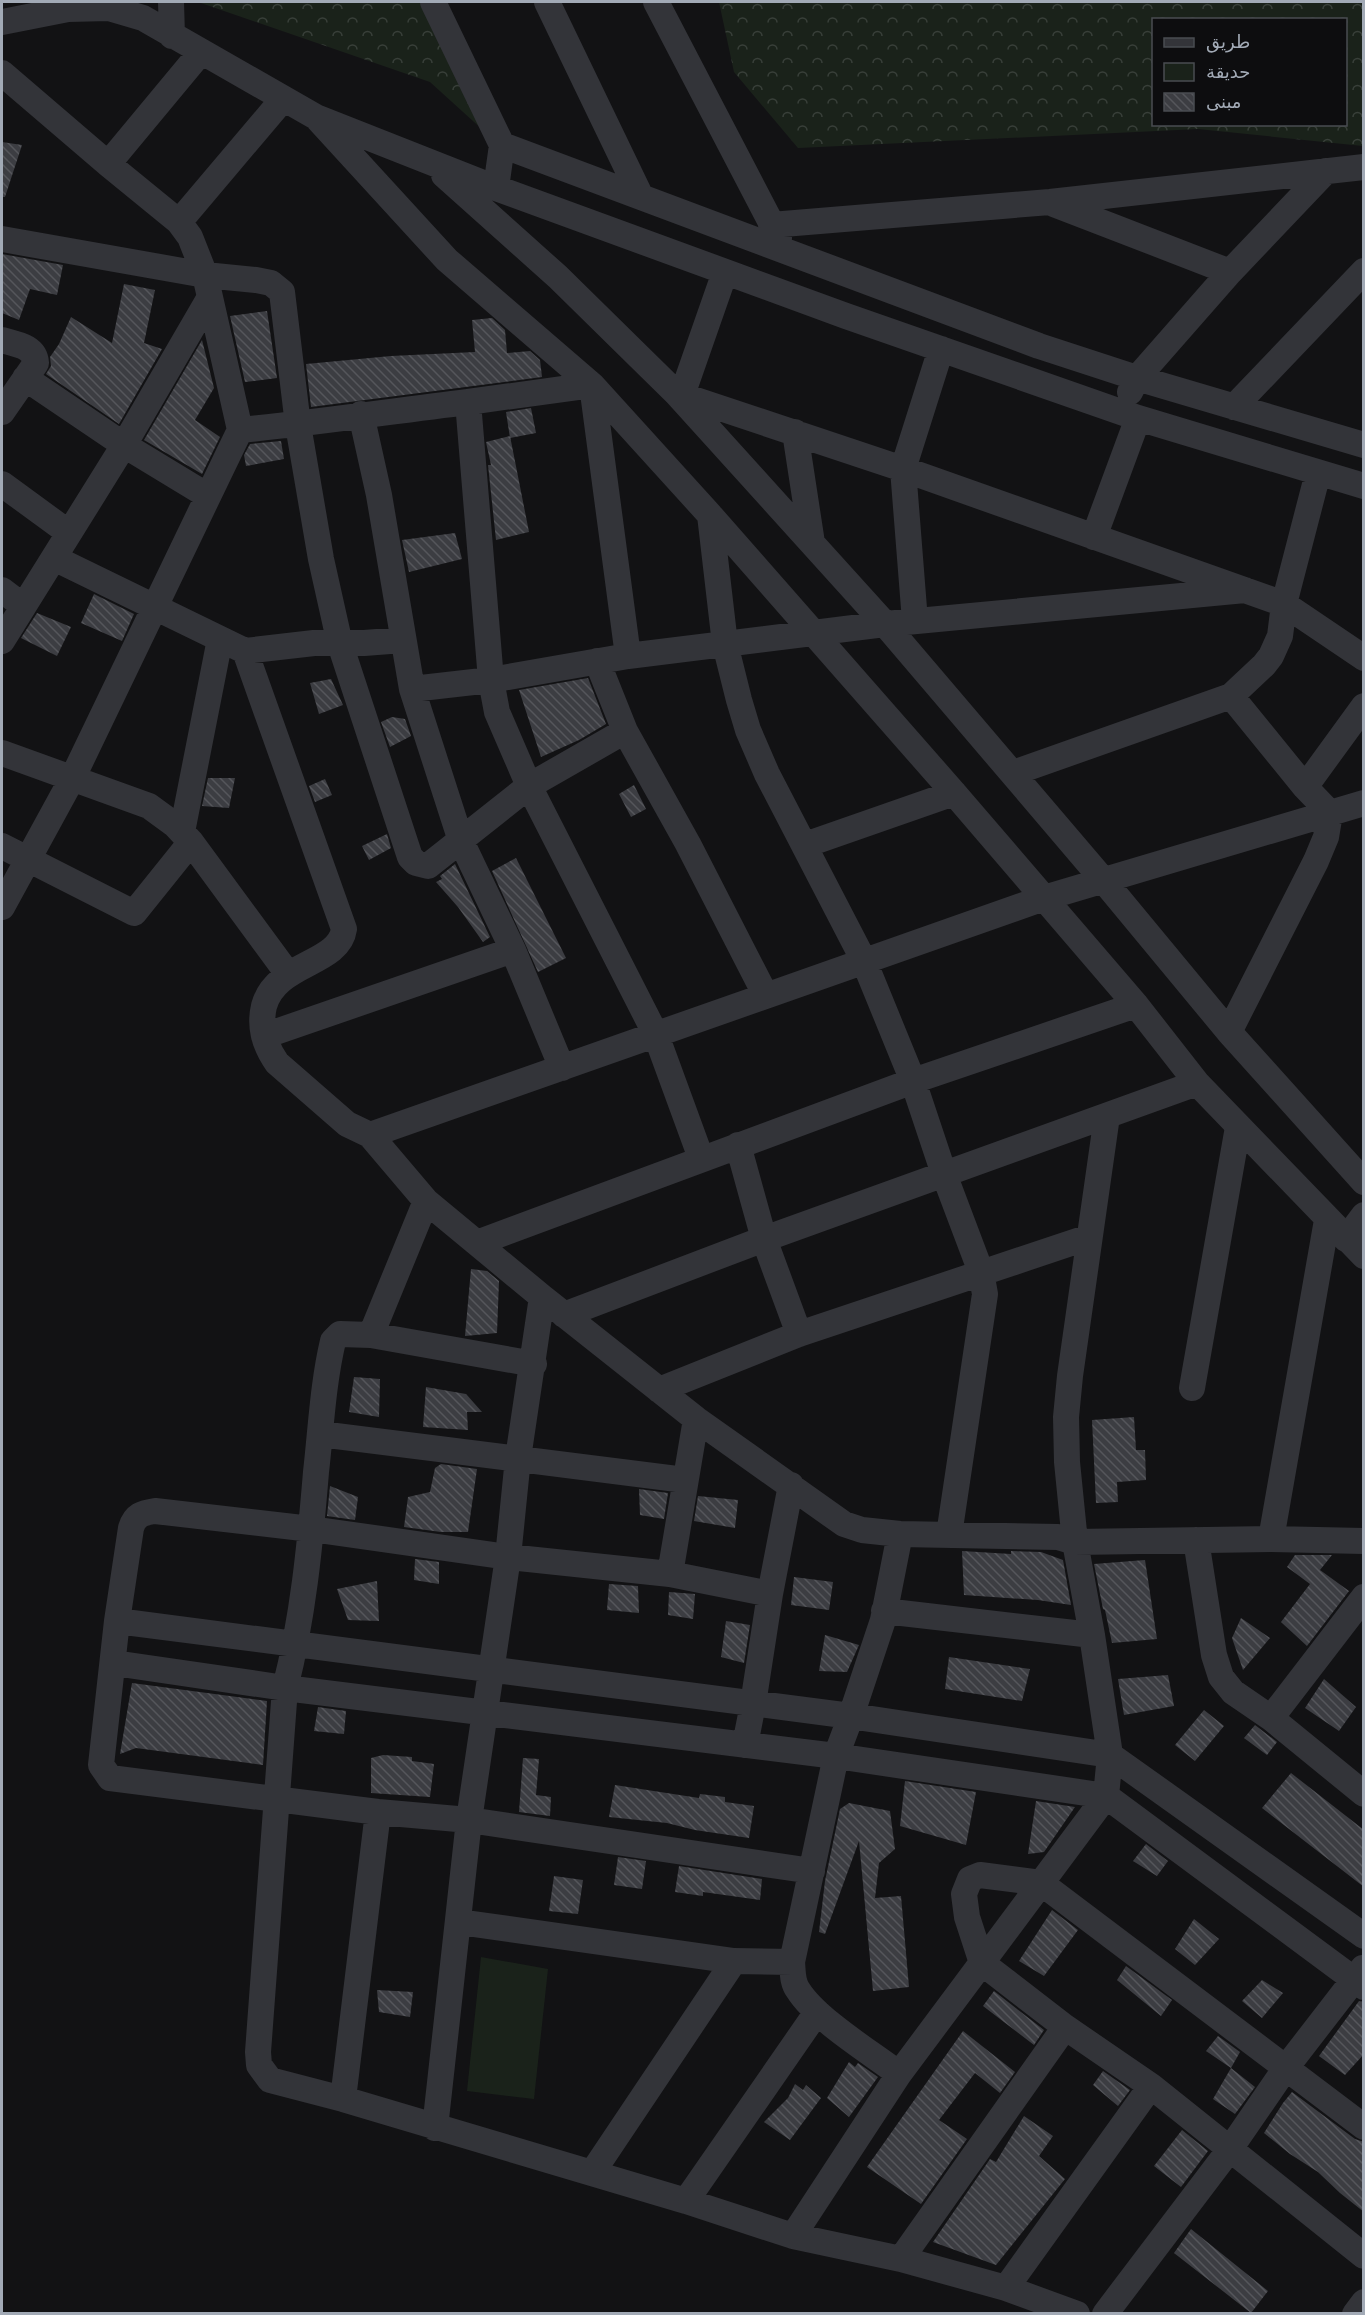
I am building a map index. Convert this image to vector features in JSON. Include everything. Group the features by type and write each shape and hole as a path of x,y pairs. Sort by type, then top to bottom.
{"street":[{"path":"171,2 172,36"},
{"path":"433,2 502,146 496,188"},
{"path":"547,2 641,197"},
{"path":"656,2 786,250"},
{"path":"2,22 68,9 109,8 143,18 315,117 496,188 725,272 1129,414 1364,486"},
{"path":"108,164 201,52"},
{"path":"2,73 179,222 190,237 207,286 240,430 73,777 2,907"},
{"path":"179,222 283,99"},
{"path":"315,117 447,260 592,385 710,515 954,793 1136,1005 1197,1083 1355,1248 1364,1215"},
{"path":"502,146 786,250 953,315 1137,378 1364,445"},
{"path":"431,163 558,277 679,394 885,624 1104,880 1229,1032 1364,1182"},
{"path":"771,225 1050,202 1364,167"},
{"path":"1094,537 1137,378 1230,272 1326,171"},
{"path":"1050,202 1230,272"},
{"path":"2,240 207,286 263,281 271,283 282,292 298,425 321,559 340,644 410,857 416,863 428,866 529,786 625,731"},
{"path":"1234,407 1364,271"},
{"path":"679,394 725,272"},
{"path":"2,641 124,445 207,286"},
{"path":"2,340 27,347 36,357 36,363 2,412"},
{"path":"915,621 903,469 941,349"},
{"path":"25,378 124,445 208,496"},
{"path":"240,430 298,425 361,414 592,385"},
{"path":"592,385 628,656"},
{"path":"679,394 903,469 1284,604 1364,658"},
{"path":"468,402 491,680 497,712 529,786 656,1035 701,1158"},
{"path":"361,414 379,495 412,689 461,841 513,950 562,1068"},
{"path":"795,432 812,543"},
{"path":"1013,773 1232,696 1271,656 1280,636 1284,604 1318,473"},
{"path":"2,484 69,533"},
{"path":"710,515 725,644 748,729 767,774 864,961 913,1081 944,1174 981,1272 985,1294 949,1534"},
{"path":"54,558 245,651 314,643 340,644 403,640"},
{"path":"2,590 23,606"},
{"path":"412,689 491,680 628,656 885,624 1245,590"},
{"path":"2,846 134,913 187,837 220,639"},
{"path":"245,651 344,929 343,939 335,948 288,974 272,988 262,1016 268,1051 276,1063 348,1124 370,1136 426,1201 564,1315 696,1419 844,1524 862,1530 900,1534 1058,1537 1076,1542 1270,1539 1364,1541"},
{"path":"597,661 625,731 688,844 766,996"},
{"path":"1232,696 1305,787 1330,813"},
{"path":"1305,787 1364,706"},
{"path":"2,753 149,806 187,837 288,974"},
{"path":"805,845 954,793"},
{"path":"370,1136 1044,898 1364,803"},
{"path":"1229,1032 1316,861 1326,837 1330,813"},
{"path":"264,1036 513,950"},
{"path":"477,1244 701,1158 913,1081 1136,1005"},
{"path":"564,1315 764,1239 1197,1083"},
{"path":"793,2236 899,2074 1106,1796 1110,1755 1076,1542 1067,1462 1066,1417 1107,1116"},
{"path":"1192,1388 1238,1127"},
{"path":"738,1145 764,1239 799,1334"},
{"path":"371,1335 426,1201"},
{"path":"1270,1539 1327,1220"},
{"path":"660,1390 799,1334 1089,1237"},
{"path":"435,2128 469,1820 508,1557 518,1458 534,1364 542,1297"},
{"path":"534,1364 371,1335 340,1334 333,1341 296,1645 285,1688 258,2052 259,2065 270,2080 343,2098 435,2128 686,2201 793,2236 901,2259 1006,2288 1077,2313"},
{"path":"670,1574 696,1419"},
{"path":"320,1434 685,1480"},
{"path":"745,1745 791,1485"},
{"path":"770,1594 670,1574 508,1557 311,1529 155,1511 142,1513 133,1520 131,1528 117,1621 114,1663 100,1765 110,1778 378,1812 469,1820 812,1870"},
{"path":"899,2074 817,2012 797,1989 793,1979 792,1962 836,1756 852,1716 884,1611 900,1534"},
{"path":"1196,1540 1214,1654 1221,1677 1233,1692 1271,1718 1364,1794"},
{"path":"1271,1718 1364,1597"},
{"path":"884,1611 1092,1635"},
{"path":"117,1621 852,1716 1110,1755 1364,1936"},
{"path":"114,1663 285,1688 836,1756 1106,1796 1360,1978 1285,2069 1230,2149 1105,2313"},
{"path":"343,2098 378,1812"},
{"path":"1364,2127 1041,1883 980,1875 970,1879 964,1894 967,1917 982,1963 1065,2027 1151,2086 1364,2256"},
{"path":"459,1922 734,1961 792,1962"},
{"path":"592,2173 734,1961"},
{"path":"686,2201 817,2012"},
{"path":"901,2259 1065,2027"},
{"path":"1006,2288 1151,2086"},
{"path":"1355,2313 1364,2302"}],"green space":[{"path":"198,2 431,2 484,131 430,82"},
{"path":"719,2 1363,2 1363,146 1198,129 798,148 734,72"},
{"path":"481,1957 548,1969 534,2099 467,2091"}],"building":[{"path":"2,142 22,145 5,197 2,197"},
{"path":"2,254 63,265 57,295 30,289 19,320 2,313"},
{"path":"124,284 155,290 144,343 162,349 119,424 46,374 51,366 50,357 59,344 71,317 112,343"},
{"path":"267,311 277,378 245,382 230,316"},
{"path":"492,318 505,330 507,353 530,351 540,360 542,377 311,407 306,364 391,356 475,352 472,320"},
{"path":"202,340 214,388 195,420 220,437 202,474 144,440"},
{"path":"531,408 536,433 510,438 506,412"},
{"path":"510,436 529,532 496,540 488,465 491,465 486,442"},
{"path":"281,441 284,459 246,466 244,455 250,444"},
{"path":"455,533 462,559 409,572 402,540"},
{"path":"94,594 134,614 122,641 81,623"},
{"path":"37,613 71,627 57,656 21,638"},
{"path":"588,678 606,724 579,740 541,757 519,690"},
{"path":"331,679 343,705 319,714 310,683"},
{"path":"392,717 405,719 411,736 390,747 381,722"},
{"path":"208,778 235,778 229,808 202,806"},
{"path":"325,779 332,795 315,802 309,786"},
{"path":"634,785 646,809 631,817 619,794"},
{"path":"387,834 391,848 369,860 362,846"},
{"path":"516,858 566,958 538,972 492,871"},
{"path":"455,864 490,937 483,942 458,907 436,882 442,879 440,876"},
{"path":"471,1269 487,1271 499,1281 497,1333 465,1336"},
{"path":"354,1377 380,1379 379,1417 349,1412"},
{"path":"426,1387 466,1394 482,1412 467,1412 468,1430 423,1427"},
{"path":"1134,1417 1136,1450 1145,1450 1146,1480 1117,1482 1118,1502 1096,1503 1092,1420"},
{"path":"441,1464 477,1469 468,1532 441,1532 404,1527 408,1497 430,1492 435,1468"},
{"path":"330,1486 358,1497 355,1520 327,1516"},
{"path":"639,1489 668,1493 664,1519 640,1515"},
{"path":"698,1496 738,1500 735,1528 694,1521"},
{"path":"962,1551 1011,1554 1011,1551 1041,1552 1063,1560 1071,1605 1038,1600 964,1595"},
{"path":"1295,1555 1332,1555 1320,1570 1349,1591 1307,1646 1281,1622 1310,1584 1287,1567"},
{"path":"415,1559 439,1562 439,1584 414,1580"},
{"path":"1145,1560 1157,1639 1112,1643 1094,1564"},
{"path":"794,1577 833,1582 829,1610 791,1605"},
{"path":"377,1581 379,1621 348,1620 337,1589"},
{"path":"609,1584 638,1586 639,1613 607,1610"},
{"path":"669,1592 695,1594 693,1619 668,1615"},
{"path":"1241,1618 1270,1638 1243,1670 1232,1638"},
{"path":"726,1621 750,1625 744,1663 721,1657"},
{"path":"825,1635 859,1645 847,1672 819,1671"},
{"path":"949,1657 1030,1669 1022,1701 945,1689"},
{"path":"1168,1675 1174,1706 1124,1715 1118,1679"},
{"path":"1324,1679 1356,1707 1339,1731 1305,1708"},
{"path":"132,1683 267,1701 263,1765 136,1748 120,1754"},
{"path":"318,1707 346,1711 344,1734 314,1731"},
{"path":"1204,1710 1224,1726 1195,1761 1175,1745"},
{"path":"1255,1725 1277,1742 1267,1755 1244,1738"},
{"path":"383,1755 412,1757 412,1761 434,1764 430,1797 371,1793 371,1758"},
{"path":"523,1758 539,1759 536,1795 551,1797 550,1816 519,1812"},
{"path":"1291,1773 1364,1830 1364,1887 1262,1808"},
{"path":"905,1781 976,1792 966,1845 900,1826"},
{"path":"615,1785 699,1798 700,1794 725,1797 725,1802 754,1806 749,1838 695,1830 667,1823 609,1817"},
{"path":"1036,1801 1075,1807 1044,1852 1028,1854"},
{"path":"849,1803 890,1811 895,1849 879,1863 875,1898 901,1896 909,1987 873,1991 859,1841 825,1934 819,1932 825,1881 840,1809"},
{"path":"1146,1844 1168,1861 1157,1876 1133,1861"},
{"path":"618,1857 646,1861 642,1889 614,1885"},
{"path":"679,1866 762,1879 760,1900 703,1892 703,1896 675,1892"},
{"path":"554,1876 583,1880 578,1914 549,1911"},
{"path":"1052,1910 1078,1930 1044,1976 1019,1961"},
{"path":"1194,1919 1219,1939 1195,1965 1175,1949"},
{"path":"1126,1966 1172,2000 1161,2016 1117,1980"},
{"path":"1262,1980 1283,1993 1262,2018 1242,2001"},
{"path":"377,1990 413,1992 410,2017 379,2012"},
{"path":"994,1991 1044,2030 1034,2045 983,2006"},
{"path":"1359,2001 1364,2002 1364,2054 1345,2075 1319,2056"},
{"path":"963,2031 1015,2072 1000,2093 975,2073 939,2120 967,2139 921,2204 867,2167"},
{"path":"1218,2036 1240,2052 1231,2068 1206,2051"},
{"path":"849,2062 855,2067 858,2063 878,2077 849,2117 827,2098"},
{"path":"1231,2068 1255,2087 1235,2114 1213,2099"},
{"path":"1103,2071 1130,2090 1118,2106 1093,2085"},
{"path":"795,2084 803,2090 806,2085 821,2098 790,2140 764,2122 788,2098"},
{"path":"1292,2092 1355,2139 1364,2142 1364,2212 1318,2172 1290,2154 1264,2133"},
{"path":"1024,2116 1053,2136 1039,2156 1065,2179 996,2265 933,2242 990,2159 996,2162"},
{"path":"1182,2130 1208,2151 1181,2187 1154,2166"},
{"path":"1191,2229 1268,2291 1251,2313 1174,2253"}]}
